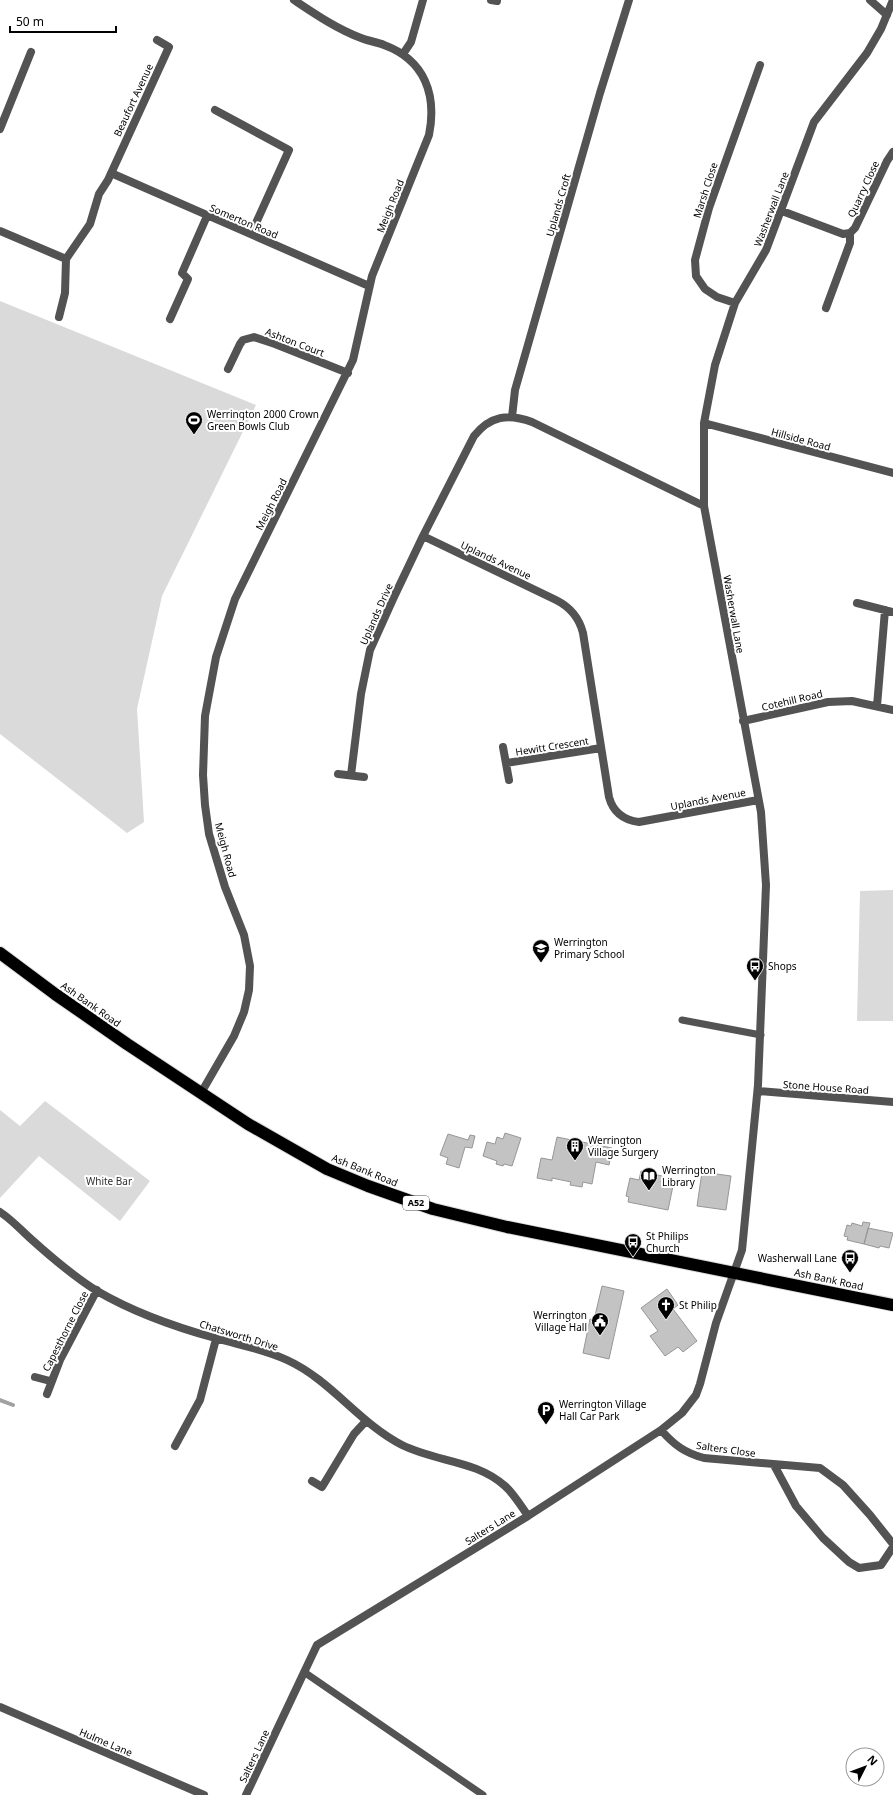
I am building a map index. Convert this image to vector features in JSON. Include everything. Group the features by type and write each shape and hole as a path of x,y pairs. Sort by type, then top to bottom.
{"highway":[{"name":"Ash Bank Road","path":"0,952 54,994 120,1040 248,1124 327,1169 433,1209 506,1227 893,1305"}],"street":[{"name":"Meigh Road","path":"201,1093 234,1036 244,1012 250,990 250,966 244,935 225,887 209,834 205,805 203,753 205,716 210,686 224,627 235,598 348,373 353,360 369,286 429,135 431,124 431,103 425,82 415,64 403,54 385,45 362,39 333,25 294,0"},
{"path":"403,54 411,42 423,0"},
{"name":"Uplands Croft","path":"512,417 515,390 600,93 629,0"},
{"path":"870,0 887,15"},
{"name":"Washerwall Lane","path":"734,1272 742,1250 758,1091 766,885 761,812 704,506 704,423 715,365 736,303 766,250 782,211 814,122 867,53 887,15 893,0"},
{"name":"Beaufort Avenue","path":"111,173 169,47 157,40"},
{"path":"0,129 31,52"},
{"name":"Marsh Close","path":"736,303 717,297 705,289 696,276 695,260 709,208 760,65"},
{"path":"215,110 289,150 251,234"},
{"name":"Quarry Close","path":"850,233 855,228 887,161 893,152"},
{"path":"59,318 65,293 66,258 90,224 99,194 111,173"},
{"name":"Somerton Road","path":"111,173 369,286"},
{"path":"782,211 843,234 850,233 850,243 826,308"},
{"path":"170,319 188,279 182,273 207,216"},
{"path":"0,231 66,258"},
{"name":"Ashton Court","path":"228,369 243,340 254,337 348,373"},
{"path":"423,536 474,436 482,426 499,418 512,417 532,422 704,506"},
{"name":"Hillside Road","path":"704,423 893,473"},
{"name":"Uplands Avenue","path":"423,536 556,600 571,610 579,621 583,633 611,803 618,814 631,821 651,821 758,800"},
{"name":"Uplands Drive","path":"351,775 361,694 370,650 423,536"},
{"path":"857,603 889,611 877,706"},
{"name":"Cotehill Road","path":"743,721 828,702 852,701 893,710"},
{"name":"Hewitt Crescent","path":"503,747 509,780"},
{"name":"Hewitt Crescent","path":"506,763 601,748"},
{"path":"338,774 364,777"},
{"name":"Stone House Road","path":"758,1091 893,1102"},
{"name":"Chatsworth Drive","path":"0,1212 47,1253 97,1290 159,1321 287,1360 318,1380 366,1421 400,1444 421,1454 472,1466 495,1478 507,1487 528,1516"},
{"name":"Salters Lane","path":"246,1795 317,1646 528,1516 661,1430 682,1413 696,1395 716,1323 734,1272"},
{"name":"Capesthorne Close","path":"47,1394 50,1381 60,1360 97,1290"},
{"path":"175,1446 200,1400 216,1339"},
{"name":"Capesthorne Close","path":"35,1377 50,1381"},
{"path":"312,1482 322,1487 354,1434 366,1421"},
{"name":"Salters Close","path":"661,1430 678,1447 694,1456 774,1465 820,1468 843,1485 870,1515 893,1546 881,1565 860,1568 849,1562 823,1538 796,1506 774,1465"},
{"name":"Hulme Lane","path":"0,1707 204,1795"}],"lane":[{"path":"682,1020 760,1035"},
{"path":"304,1672 483,1795"}],"green space":[{"path":"0,301 256,405 162,596 137,709 144,822 127,833 0,734"},
{"path":"893,890 893,1021 857,1021 860,891"},
{"name":"White Bar","path":"45,1101 150,1181 120,1221 39,1156 0,1198 0,1110 20,1126"}],"building":[{"path":"505,1133 521,1138 512,1166 496,1164 497,1161 483,1156 487,1142 495,1144 497,1137 503,1139"},
{"path":"448,1134 468,1140 470,1135 475,1136 472,1148 465,1147 459,1168 446,1164 448,1158 440,1155"},
{"name":"Werrington Village Surgery","path":"557,1137 612,1148 609,1165 596,1162 592,1184 583,1182 582,1187 570,1185 571,1182 552,1178 552,1181 537,1178 541,1158 552,1160"},
{"name":"Werrington Library","path":"641,1171 662,1176 661,1183 673,1186 668,1210 628,1202 629,1197 626,1196 630,1178 639,1180"},
{"path":"702,1172 731,1176 726,1210 697,1206"},
{"path":"863,1222 870,1223 864,1244 847,1240 848,1237 844,1236 847,1225 851,1226 852,1223 862,1226"},
{"path":"868,1228 893,1233 889,1248 880,1246 879,1248 864,1244"},
{"name":"Werrington Village Hall","path":"602,1286 624,1291 609,1359 583,1353 590,1319 594,1320"},
{"name":"St Philip","path":"667,1289 678,1305 673,1309 697,1341 683,1352 678,1347 665,1356 650,1336 658,1331 641,1308"}],"waterway":[{"path":"0,1400 13,1405"}],"place":[{"name":"Werrington 2000 Crown Green Bowls Club","path":"194,435"},
{"name":"Werrington Primary School","path":"541,963"},
{"name":"Shops","path":"755,981"},
{"name":"Werrington Village Surgery","path":"575,1161"},
{"name":"Werrington Library","path":"649,1191"},
{"name":"St Philips Church","path":"633,1257"},
{"name":"Washerwall Lane","path":"850,1273"},
{"name":"St Philip","path":"666,1320"},
{"name":"Werrington Village Hall","path":"600,1336"},
{"name":"Werrington Village Hall Car Park","path":"546,1425"}]}
